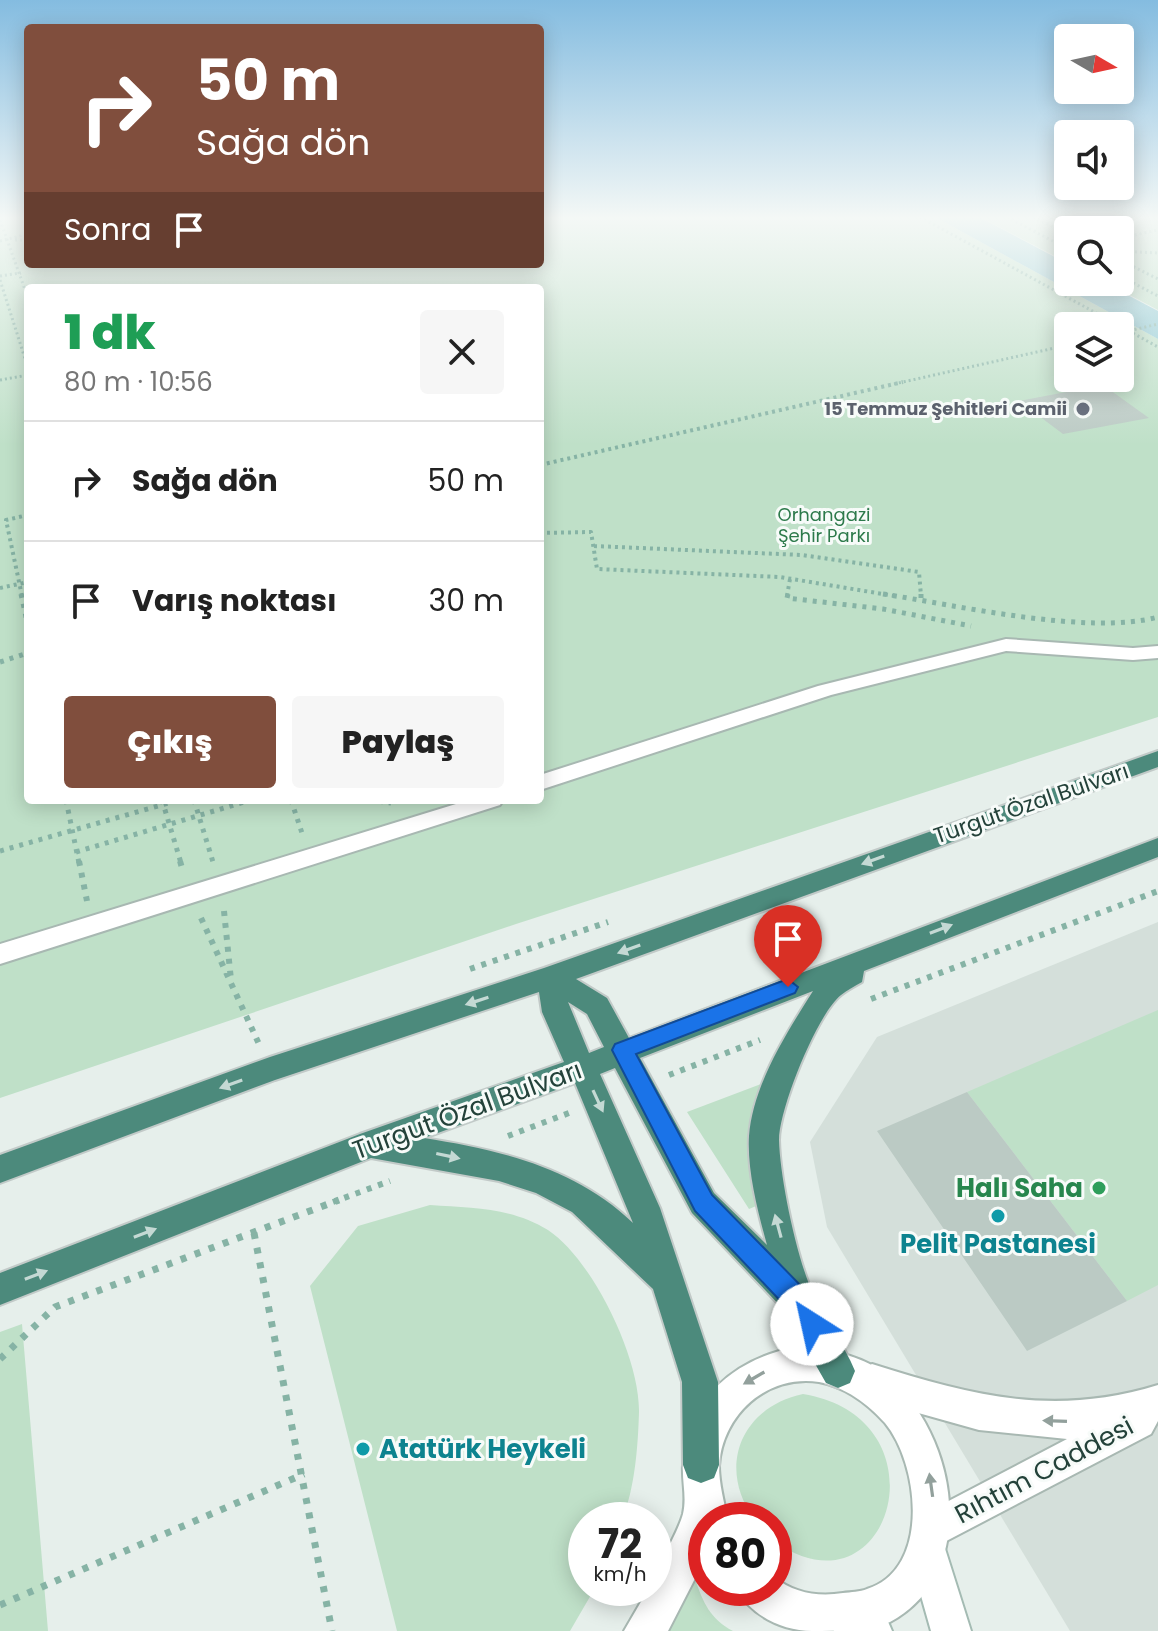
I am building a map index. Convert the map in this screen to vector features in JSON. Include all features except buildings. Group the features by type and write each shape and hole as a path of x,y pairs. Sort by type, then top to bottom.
{"highway":[{"name":"Turgut Özal Bulvarı","path":"0,1169 270,1069 551,977 1158,759"},
{"name":"Turgut Özal Bulvarı","path":"0,1289 371,1144 582,1068 1158,847"},
{"path":"798,1301 774,1211 764,1141 766,1119 793,1047 829,988 898,946"},
{"path":"551,977 597,1006 703,1203 798,1301 846,1374"},
{"path":"551,977 556,1012 644,1208 700,1382 705,1494"},
{"path":"371,1144 446,1155 511,1171 570,1193 608,1221 666,1281"}],"street":[{"name":"Rıhtım Caddesi","path":"705,1494 712,1419 732,1392 758,1373 789,1364 822,1365 947,1406 1028,1420 1087,1422 1122,1417 1158,1403"},
{"path":"846,1374 882,1395 904,1419 922,1449 932,1482 929,1540 951,1631"},
{"name":"Rıhtım Caddesi","path":"929,1540 1158,1411"},
{"path":"644,1631 684,1564 699,1528 705,1494"},
{"path":"776,1606 795,1623 860,1624 890,1603 914,1575 929,1540"}],"lane":[{"path":"544,782 825,690 1006,645 1133,654 1158,652"},
{"path":"0,954 481,804"}],"path":[{"path":"5,293 24,355"},
{"path":"1060,293 1094,312"},
{"path":"1134,330 1158,324"},
{"path":"1134,334 1158,347"},
{"path":"544,464 1054,348"},
{"path":"0,380 24,376"},
{"path":"24,516 6,520 24,607"},
{"path":"544,533 591,532 597,569 790,579 1021,616 1133,624 1158,617"},
{"path":"594,546 802,555 919,572 921,600"},
{"path":"790,579 787,598 883,609 985,629"},
{"path":"0,588 24,583"},
{"path":"0,662 24,654"},
{"path":"67,804 92,924"},
{"path":"0,851 156,804"},
{"path":"163,804 190,894 270,1069"},
{"path":"76,852 237,804"},
{"path":"292,804 306,846"},
{"path":"929,977 1158,891"},
{"path":"254,1233 304,1474 332,1631"},
{"path":"0,1605 304,1474"}],"shaded area":[{"path":"1158,922 1158,1631 1070,1631 827,1227 810,1142 877,1037"}],"green space":[{"name":"Orhangazi Şehir Parkı","path":"0,293 24,293 24,804 544,804 544,293 1054,293 1054,296 1079,296 1109,312 1054,312 1054,392 1134,392 1134,326 1158,339 1158,717 516,924 0,1098"},
{"path":"1134,293 1158,293 1158,310 1132,296"},
{"name":"Halı Saha","path":"1158,1010 1158,1285 1127,1301 967,1092"},
{"path":"761,1084 749,1136 761,1204 749,1209 687,1112"},
{"path":"430,1205 476,1208 520,1217 548,1230 565,1244 597,1287 611,1312 632,1365 637,1390 637,1453 628,1502 568,1502 568,1606 585,1606 570,1631 397,1631 310,1286 358,1226"},
{"path":"22,1324 48,1631 0,1631 0,1332"},
{"path":"803,1394 849,1411 877,1439 889,1473 887,1508 873,1537 848,1556 815,1559 792,1549 792,1502 743,1500 737,1480 741,1442 750,1426 764,1412 782,1401"},
{"path":"688,1592 688,1606 706,1606 718,1621 733,1631 667,1631"}],"water":[{"path":"1079,296 1130,296 1158,311 1158,339 1134,326 1134,312 1109,312"}],"place":[{"name":"15 Temmuz Şehitleri Camii","path":"1083,409"},
{"name":"Halı Saha","path":"1099,1188"},
{"name":"Pelit Pastanesi","path":"998,1216"},
{"name":"Atatürk Heykeli","path":"363,1449"}],"route":[{"path":"788,987 623,1050 703,1203 717,1221 798,1301 812,1324"}]}
